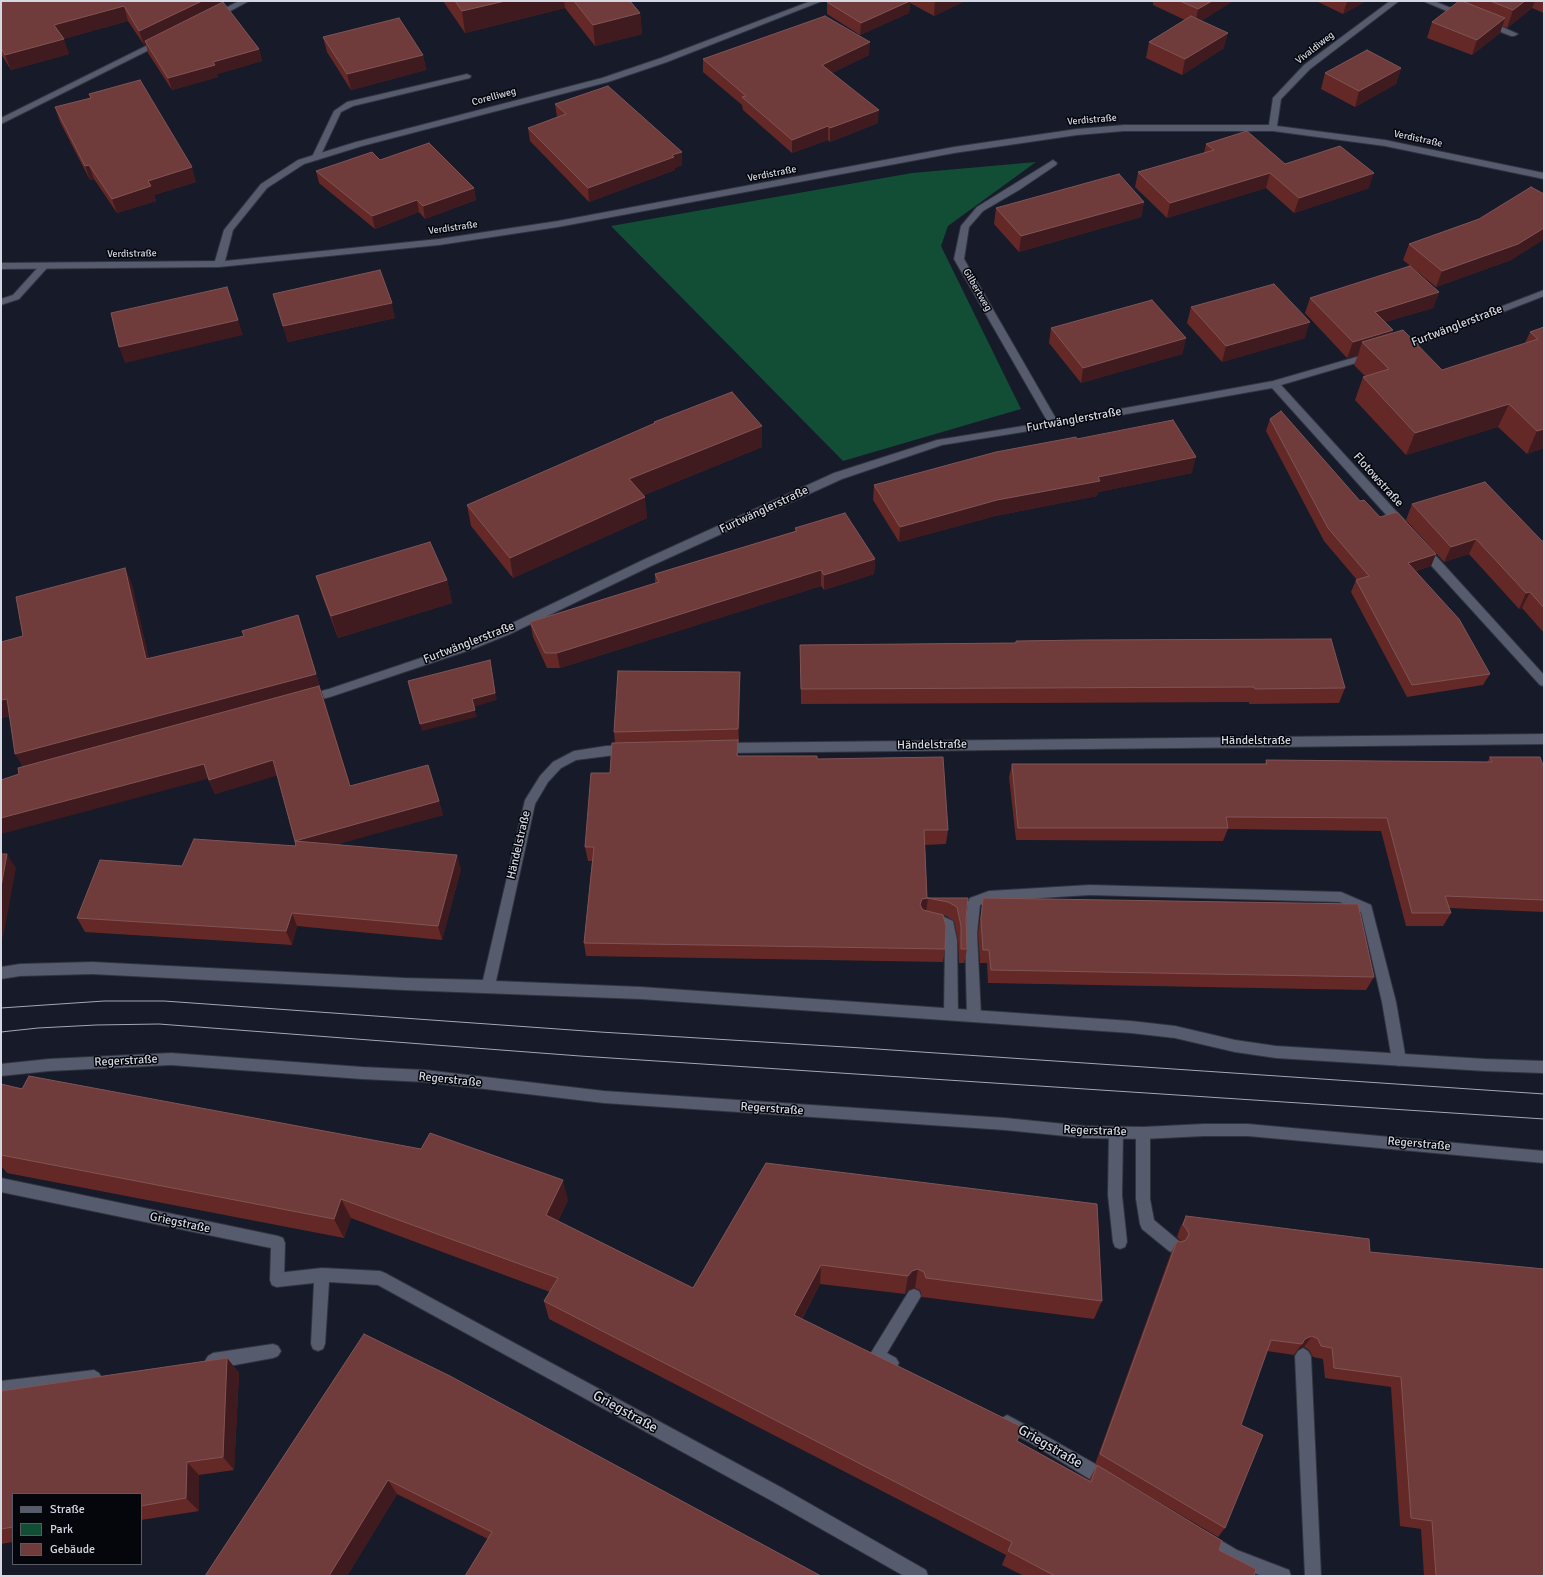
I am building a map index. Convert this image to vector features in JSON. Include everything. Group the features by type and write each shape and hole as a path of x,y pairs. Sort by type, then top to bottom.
{"street":[{"path":"206,20 245,1"},
{"name":"Corelliweg","path":"219,264 229,230 264,186 301,162 359,144 604,80 664,60 818,1"},
{"name":"Vivaldiweg","path":"1273,128 1277,98 1307,67 1395,1"},
{"path":"1427,1 1514,34"},
{"path":"1,121 166,39"},
{"path":"316,157 338,111 350,104 467,76"},
{"name":"Verdistraße","path":"1,266 219,264 439,242 558,224 954,150 1077,132 1140,128 1273,128 1385,143 1544,176"},
{"name":"Gilbertweg","path":"1053,163 1016,188 980,209 965,226 959,259 1054,424"},
{"path":"1,302 16,297 44,266"},
{"name":"Furtwänglerstraße","path":"293,702 330,693 469,646 506,631 838,476 941,442 1054,424 1274,384 1420,341 1544,293"},
{"name":"Flotowstraße","path":"1274,384 1544,682"},
{"name":"Händelstraße","path":"714,748 1544,739"},
{"name":"Händelstraße","path":"488,986 528,803 544,779 557,764 574,756 606,751 637,750"},
{"path":"974,1016 971,933 974,902 989,896 1090,890 1341,897 1367,909 1389,1002 1400,1060"},
{"path":"926,918 942,921 948,925 951,940 951,1014"},
{"path":"1,972 92,968 404,984 641,993 1132,1027 1175,1032 1235,1046 1276,1052 1544,1067"},
{"name":"Regerstraße","path":"1,1070 49,1065 171,1059 362,1073 425,1076 604,1097 1005,1124 1086,1132 1143,1133 1204,1130 1248,1130 1544,1156"},
{"path":"1116,1132 1115,1195 1120,1242"},
{"path":"1143,1133 1142,1199 1147,1224 1174,1246"},
{"name":"Griegstraße","path":"1,1185 278,1242 277,1280 322,1276 380,1278 778,1495 920,1576"},
{"path":"318,1344 322,1276"},
{"path":"904,1370 877,1356 914,1296"},
{"path":"201,1363 273,1351"},
{"path":"1303,1356 1313,1576"},
{"path":"1,1389 109,1376"},
{"name":"Griegstraße","path":"993,1416 1034,1437 1122,1489"},
{"path":"1196,1533 1232,1556 1283,1576"}],"green space":[{"path":"1036,162 948,226 941,246 1021,409 843,461 611,226 912,173"}],"building":[{"path":"1,1 202,1 139,31 124,6 54,25 64,39 5,55 1,48"},
{"path":"455,1 505,1 462,11"},
{"path":"574,1 630,1 640,13 593,25"},
{"path":"910,1 861,23 827,2"},
{"path":"1180,1 1212,1 1198,9"},
{"path":"1459,1 1505,18 1477,40 1432,22"},
{"path":"1490,1 1525,1 1513,10"},
{"path":"223,2 259,49 213,62 215,65 168,78 145,41"},
{"path":"825,16 870,42 822,65 879,110 830,128 828,126 792,140 742,97 746,96 703,59"},
{"path":"1191,16 1228,33 1185,59 1149,42"},
{"path":"399,18 423,55 347,74 323,37"},
{"path":"1367,50 1401,68 1359,91 1325,73"},
{"path":"140,80 192,167 148,181 151,186 112,199 89,165 85,166 55,107 91,98 89,94"},
{"path":"608,86 682,152 672,155 674,157 588,188 528,128 566,114 555,104"},
{"path":"1247,131 1285,164 1340,146 1374,173 1299,198 1270,173 1170,203 1138,172 1214,150 1206,144"},
{"path":"429,143 474,188 423,206 417,200 372,216 316,171 372,152 380,160"},
{"path":"1119,174 1144,202 1021,236 996,208"},
{"path":"1531,187 1544,194 1544,228 1518,244 1442,271 1409,244 1479,219"},
{"path":"1410,266 1439,292 1375,312 1393,330 1353,342 1310,298"},
{"path":"380,270 392,303 283,326 273,294"},
{"path":"1274,284 1310,322 1226,346 1191,307"},
{"path":"227,287 238,320 119,347 111,313"},
{"path":"1152,300 1186,338 1083,368 1051,328"},
{"path":"1544,327 1544,429 1537,431 1509,404 1415,433 1363,377 1389,369 1362,342 1403,330 1442,370 1538,339 1530,332"},
{"path":"732,392 762,426 629,479 645,497 510,558 467,505 655,423 654,422"},
{"path":"1281,411 1360,501 1364,500 1380,517 1397,512 1436,554 1408,563 1459,619 1490,674 1412,685 1356,580 1369,576 1328,528 1270,419"},
{"path":"1173,420 1196,457 1098,477 1100,481 997,500 900,527 874,485 996,452 1076,437 1077,439"},
{"path":"1485,482 1542,541 1544,541 1544,608 1530,592 1526,593 1476,539 1451,547 1412,504"},
{"path":"845,513 875,559 824,575 821,570 557,653 545,653 530,622 659,582 655,574 797,531 795,528"},
{"path":"430,542 447,580 331,616 316,576"},
{"path":"125,568 146,659 244,636 242,631 298,615 316,674 15,754 7,699 1,700 1,642 23,636 16,597"},
{"path":"1331,639 1345,688 801,689 800,645 1016,643 1016,641 1084,640"},
{"path":"490,660 495,693 472,699 475,710 420,724 408,681"},
{"path":"618,671 740,672 738,729 614,732"},
{"path":"319,686 350,786 428,765 439,801 295,841 273,760 209,780 204,764 1,818 1,780 19,774 18,768"},
{"path":"738,740 737,756 817,756 817,759 943,757 948,830 924,830 928,898 922,899 920,905 923,910 943,915 946,926 945,949 584,943 594,847 585,847 591,773 610,773 612,743"},
{"path":"1490,757 1540,757 1544,768 1544,900 1445,896 1451,913 1412,913 1387,818 1226,817 1228,828 1018,828 1012,764 1267,764 1266,760 1492,762"},
{"path":"194,839 296,846 295,841 457,855 438,926 292,913 286,931 77,918 100,860 182,866"},
{"path":"1,854 7,854 1,887"},
{"path":"928,898 968,898 966,919 967,949 961,949 961,926 957,907 948,902"},
{"path":"983,898 1358,904 1374,977 991,970 989,950 983,950 981,919"},
{"path":"29,1076 421,1149 430,1133 563,1180 546,1215 693,1288 766,1163 1097,1204 1102,1301 926,1278 924,1272 918,1269 912,1271 908,1276 821,1265 794,1315 1022,1427 1017,1441 1091,1482 1097,1465 1222,1541 1219,1550 1256,1569 1254,1576 1055,1576 1008,1551 1012,1542 544,1301 558,1278 341,1199 334,1219 1,1155 1,1084 22,1089"},
{"path":"1186,1216 1369,1239 1370,1252 1544,1269 1544,1576 1436,1576 1432,1521 1411,1518 1401,1377 1334,1368 1332,1348 1321,1346 1318,1339 1312,1336 1305,1339 1302,1344 1271,1340 1241,1425 1263,1435 1225,1528 1100,1454 1177,1241 1181,1242 1186,1240 1189,1234 1183,1225"},
{"path":"364,1334 450,1376 821,1576 465,1576 492,1532 388,1480 329,1576 205,1576"},
{"path":"227,1358 223,1457 187,1462 186,1498 142,1506 142,1493 12,1493 12,1527 1,1529 1,1391"}],"tram line":[{"path":"1,1008 104,1001 164,1001 600,1032 862,1048 1544,1094"},
{"path":"1,1032 38,1028 96,1025 159,1024 580,1056 1544,1119"}]}
